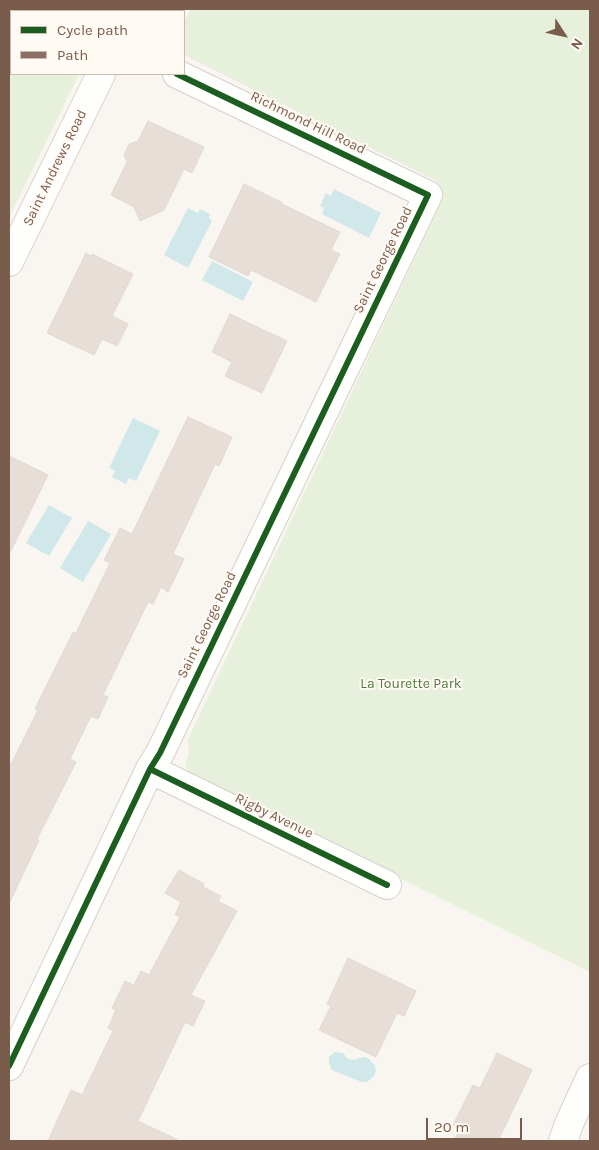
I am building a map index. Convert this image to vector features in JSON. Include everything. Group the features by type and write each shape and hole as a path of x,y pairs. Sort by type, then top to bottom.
{"street":[{"name":"Saint Andrews Road","path":"9,262 101,75"},
{"name":"Richmond Hill Road","path":"179,75 428,195"},
{"name":"Saint George Road","path":"9,1066 150,768 160,753 428,195"},
{"name":"Rigby Avenue","path":"150,768 387,885"},
{"path":"562,1141 590,1078"}],"green space":[{"path":"9,9 24,9 26,10 10,10 10,75 79,75 9,218"},
{"path":"80,9 166,9 166,10"},
{"name":"La Tourette Park","path":"191,9 590,9 590,972 191,775 185,766 189,753 188,739 434,218 442,196 437,181 185,55 185,20"}],"water":[{"path":"334,189 381,213 369,238 322,214 324,208 320,206 326,193 331,196"},
{"path":"188,208 198,213 200,209 210,214 209,218 212,221 188,268 164,255"},
{"path":"212,261 253,282 243,301 202,280"},
{"path":"133,418 160,431 136,481 129,478 126,484 112,477 115,471 109,468"},
{"path":"49,505 72,518 49,556 26,543"},
{"path":"88,521 111,534 83,582 60,568"},
{"path":"335,1052 343,1053 348,1059 355,1060 364,1057 369,1059 375,1066 374,1076 367,1082 362,1082 334,1071 331,1069 329,1057"}],"building":[{"path":"148,121 204,147 192,173 184,169 164,210 140,221 134,207 111,195 127,162 124,155 129,144 138,141"},
{"path":"244,184 340,232 331,250 340,254 316,302 251,270 248,276 209,257"},
{"path":"86,253 91,256 92,254 133,274 112,316 128,324 117,346 102,339 94,355 47,333"},
{"path":"230,314 287,341 262,393 225,376 232,362 212,352"},
{"path":"188,417 232,437 219,466 215,464 173,554 184,559 168,592 161,587 153,604 148,602 103,695 108,697 98,719 91,716 70,759 76,762 37,839 39,840 9,904 9,768 38,710 35,709 73,632 76,633 110,563 104,560 120,528 132,534"},
{"path":"9,456 48,475 9,555"},
{"path":"179,870 204,884 203,887 221,896 218,901 237,911 191,995 205,1001 193,1026 185,1022 138,1121 180,1141 48,1141 71,1090 82,1095 113,1031 108,1028 116,1010 112,1008 125,981 134,985 141,971 149,975 180,917 175,915 181,902 165,893"},
{"path":"348,958 416,991 404,1016 397,1013 376,1057 319,1030 331,1006 327,1004"},
{"path":"497,1053 532,1070 498,1141 454,1141 459,1129 453,1125 473,1085 480,1088"}],"cycle path":[{"path":"9,1066 150,769 160,753 428,195 179,75"},
{"path":"150,769 387,885"}]}
